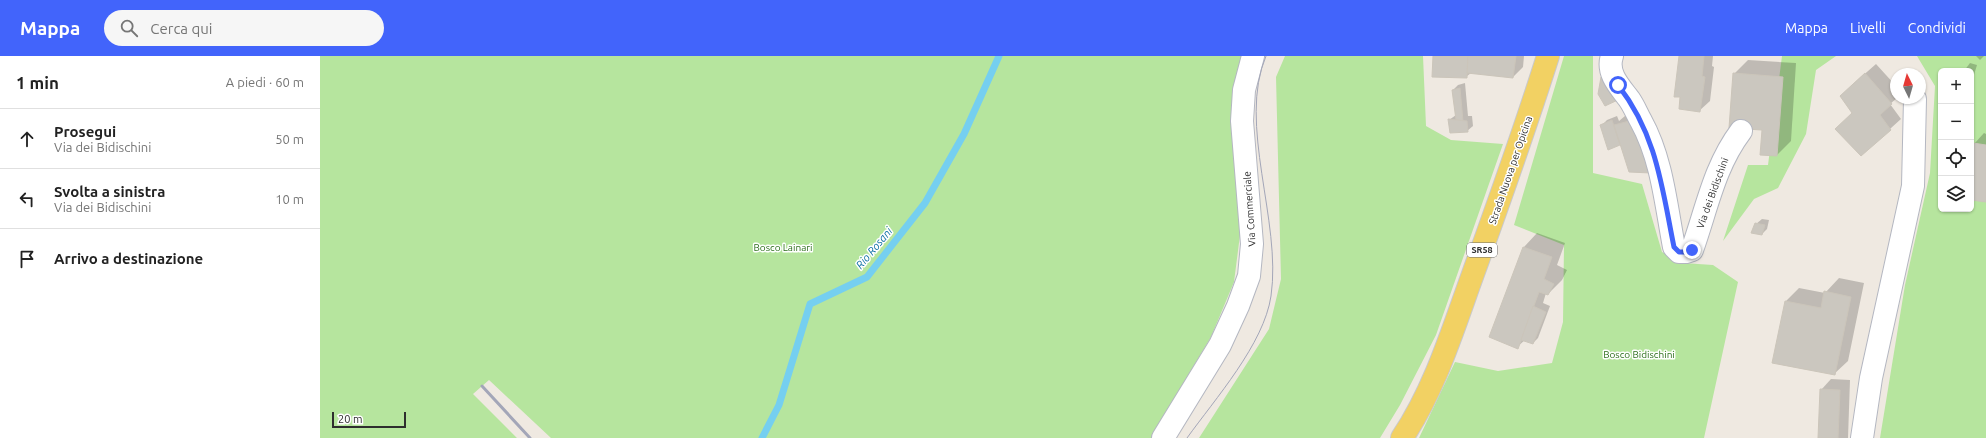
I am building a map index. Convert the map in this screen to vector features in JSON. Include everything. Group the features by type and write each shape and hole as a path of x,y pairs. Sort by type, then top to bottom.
{"main road":[{"name":"Strada Nuova per Opicina","path":"1402,438 1427,394 1452,331 1499,202 1548,56"}],"street":[{"name":"Via Commerciale","path":"1163,438 1220,344 1238,306 1249,276 1252,244 1242,121 1244,90 1253,56"},
{"name":"Via dei Bidischini","path":"1612,56 1612,73 1646,130 1656,156 1664,188 1674,247 1679,252 1692,250 1702,216 1728,148 1741,131"},
{"path":"1862,438 1871,378 1913,186 1915,104"}],"green space":[{"name":"Bosco Lainari","path":"320,56 1246,56 1240,235 1234,282 1211,337 1151,438 551,438 489,380 473,394 517,438 320,438"},
{"path":"1285,56 1423,56 1426,126 1451,140 1503,144 1436,335 1400,405 1380,438 1199,438 1269,329 1281,279 1276,77"},
{"name":"Bosco Bidischini","path":"1564,56 1593,56 1593,173 1642,184 1662,252 1683,263 1713,265 1738,282 1704,438 1419,438 1455,362 1498,371 1552,363 1563,322 1564,245 1514,225"},
{"path":"1782,56 1836,56 1816,70 1806,134 1778,188 1754,199 1723,241 1748,165 1768,165"},
{"path":"1917,56 1986,56 1986,438 1880,438 1905,285 1930,173 1935,86 1926,71 1926,68 1924,68"}],"building":[{"path":"1433,56 1468,56 1467,78 1432,77"},
{"path":"1468,56 1516,56 1513,78 1467,73"},
{"path":"1679,56 1704,56 1702,76 1705,77 1700,112 1679,109 1680,97 1674,97"},
{"path":"1733,73 1783,77 1777,156 1760,155 1762,130 1729,128"},
{"path":"1865,73 1890,102 1890,104 1892,104 1880,115 1891,130 1861,156 1835,129 1852,113 1840,96"},
{"path":"1601,77 1611,79 1622,98 1605,106 1598,94"},
{"path":"1460,88 1463,121 1456,120 1452,90"},
{"path":"1448,119 1467,121 1468,132 1450,133"},
{"path":"1612,120 1620,145 1608,150 1600,125"},
{"path":"1633,120 1651,173 1629,172 1614,125"},
{"path":"1974,143 1986,145 1986,202 1974,200"},
{"path":"1755,223 1765,225 1762,235 1751,233"},
{"path":"1523,247 1552,257 1544,279 1554,284 1548,295 1539,292 1518,349 1489,337"},
{"path":"1824,291 1851,297 1835,375 1772,363 1785,301 1821,308"},
{"path":"1533,306 1546,312 1533,344 1521,340"},
{"path":"1820,389 1840,390 1838,438 1818,438"}],"waterway":[{"name":"Rio Rosani","path":"762,438 779,405 810,304 867,277 925,203 964,134 999,56"}],"tram line":[{"path":"1187,438 1224,389 1249,352 1267,314 1271,296 1273,267 1271,236 1258,142 1256,112 1258,83 1266,56"}],"railway":[{"path":"482,386 530,438"}],"route":[{"path":"1618,85 1630,100 1646,130 1656,156 1664,188 1674,247 1679,252 1692,250"}]}
